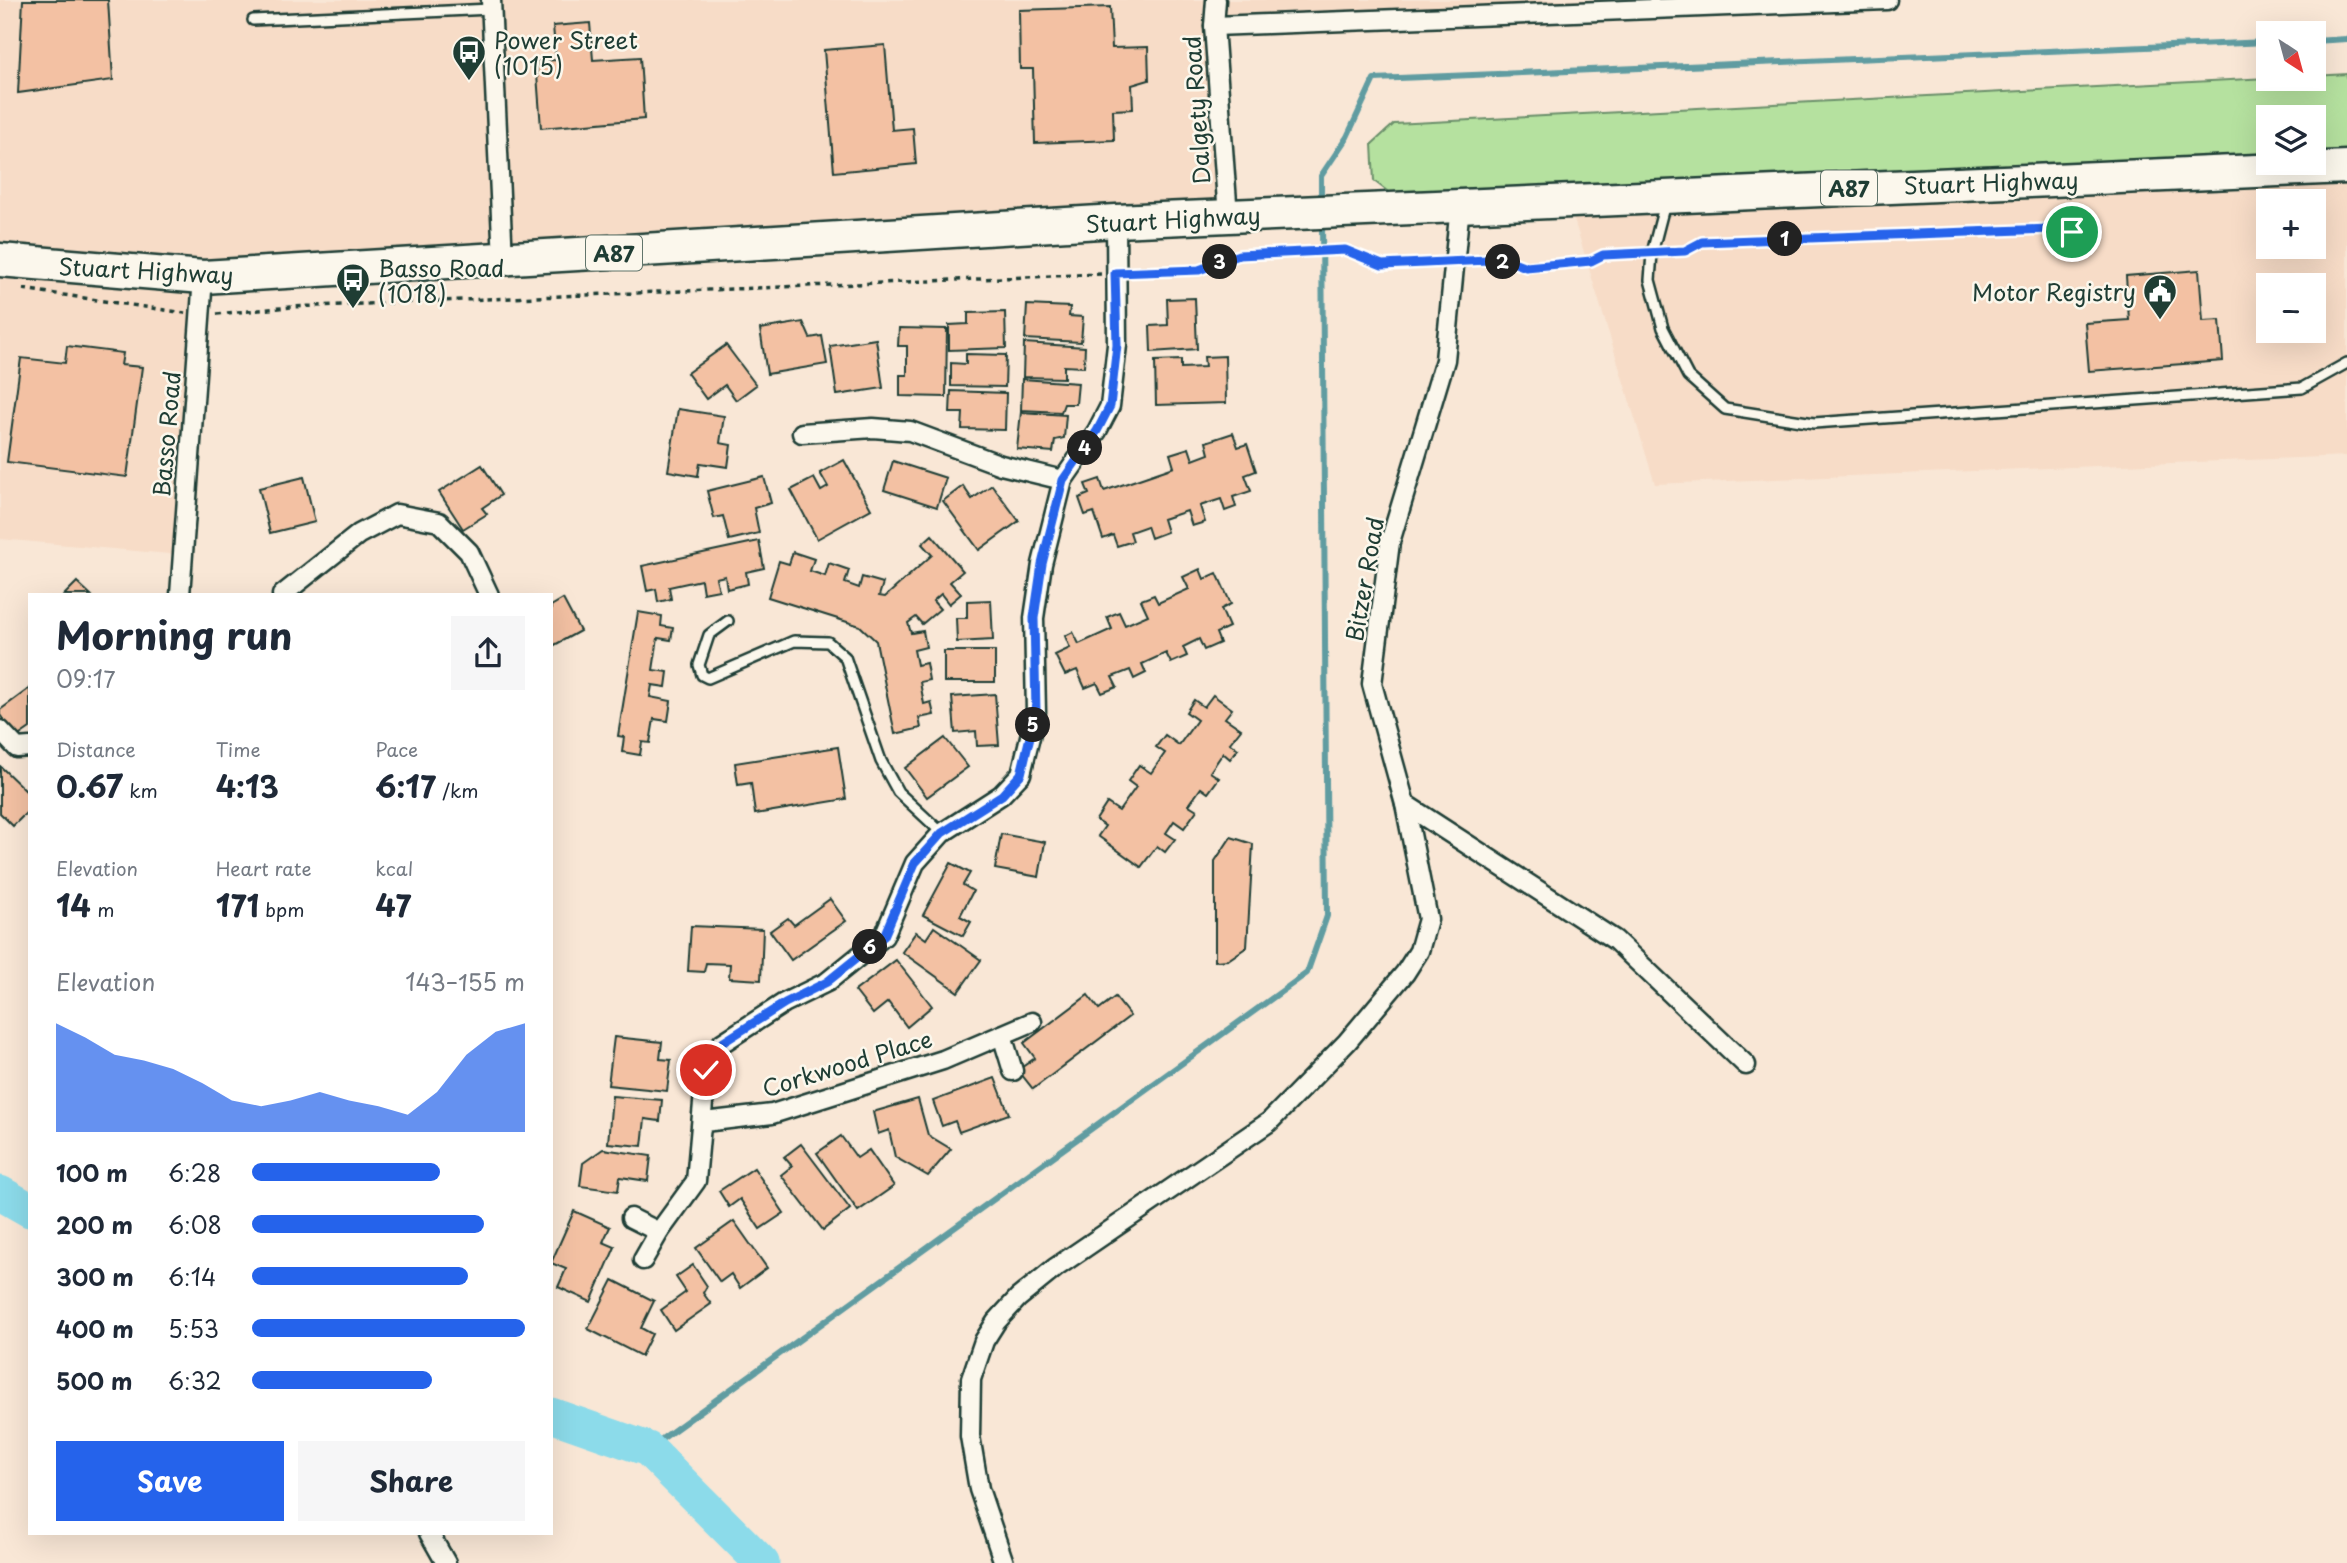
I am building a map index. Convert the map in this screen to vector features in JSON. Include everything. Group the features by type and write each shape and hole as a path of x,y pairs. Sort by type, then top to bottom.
{"highway":[{"name":"Stuart Highway","path":"0,260 203,277 1116,220 2347,167"}],"street":[{"name":"Dalgety Road","path":"1216,0 1214,26 1228,216"},
{"path":"1214,26 1568,6 1887,0"},
{"path":"491,5 503,260"},
{"name":"Bitzer Road","path":"1004,1563 979,1489 970,1436 971,1379 984,1341 996,1322 1018,1298 1065,1261 1269,1122 1308,1084 1405,973 1419,951 1428,919 1405,804 1372,684 1390,542 1445,360 1460,205"},
{"path":"643,1260 659,1231 696,1181 704,1122 706,1070 722,1043 785,1003 827,982 884,936 915,863 942,833 1002,795 1021,774 1036,712 1034,618 1042,564 1063,480 1097,431 1110,406 1117,345 1116,220"},
{"name":"Basso Road","path":"180,593 203,277"},
{"path":"802,433 873,428 910,432 1001,465 1063,480"},
{"path":"285,593 359,534 397,514 439,522 469,552 488,593"},
{"path":"0,730 16,748 28,747"},
{"path":"1405,804 1615,940 1746,1065"},
{"name":"Corkwood Place","path":"704,1122 772,1114 943,1060 1032,1022"},
{"path":"1002,1035 1013,1071"},
{"path":"631,1218 659,1231"},
{"path":"430,1535 446,1563"}],"lane":[{"path":"253,20 491,5"},
{"path":"1667,196 1651,253 1650,280 1663,328 1688,376 1725,409 1814,423 2302,388 2347,363"},
{"path":"729,621 709,635 699,665 702,675 708,678 794,641 828,642 845,657 880,761 898,792 942,833"}],"path":[{"path":"13,288 201,316 291,307 1199,270 1239,255 1345,250 1382,265 1488,260 1513,262 1526,267 1591,261 1603,255 1685,251 1702,242 2051,229 2072,232 2079,256"}],"shaded area":[{"path":"0,0 1843,0 1215,26 1228,216 203,277 181,555 0,539"},
{"path":"2347,167 2347,456 1655,484 1568,200 2256,171 2256,175 2326,175 2326,168"}],"green space":[{"path":"2347,74 2347,167 2326,168 2326,105 2256,105 2256,171 1408,207 1374,181 1372,144 1394,124 2256,79 2256,91 2326,91 2326,75"}],"building":[{"path":"23,0 108,0 113,80 18,93"},
{"path":"1110,7 1112,48 1148,47 1149,80 1132,85 1133,109 1113,110 1114,140 1035,143 1033,69 1020,69 1019,10"},
{"path":"590,23 593,60 640,57 644,119 541,128 536,61 556,60 553,26"},
{"path":"885,45 892,130 913,128 916,164 834,172 824,50"},
{"name":"Motor Registry","path":"2199,270 2203,321 2220,320 2223,361 2089,371 2085,323 2129,320 2126,276"},
{"path":"1195,298 1197,349 1151,352 1150,326 1168,325 1167,299"},
{"path":"1027,305 1070,307 1069,316 1083,317 1081,342 1025,339"},
{"path":"1005,312 1006,348 949,350 949,325 968,324 968,313"},
{"path":"803,322 810,338 822,336 827,364 767,374 760,329"},
{"path":"899,328 947,329 946,397 900,396 900,375 907,375 907,346 898,346"},
{"path":"876,339 883,388 837,395 830,346"},
{"path":"1024,343 1085,347 1084,367 1064,366 1064,378 1023,377"},
{"path":"726,345 756,385 736,400 725,385 706,399 687,373"},
{"path":"67,346 123,353 121,365 142,367 127,477 7,462 21,358 65,363"},
{"path":"966,354 1006,355 1005,387 951,386 951,363 966,364"},
{"path":"1225,356 1226,403 1156,405 1155,361 1181,360 1181,368 1205,367 1204,357"},
{"path":"1022,379 1078,383 1076,404 1064,404 1061,412 1021,410"},
{"path":"951,391 1006,393 1005,430 962,429 963,413 950,413"},
{"path":"678,409 724,416 720,443 731,445 728,467 700,463 698,476 668,471"},
{"path":"1021,412 1066,415 1064,438 1055,440 1053,452 1017,449"},
{"path":"1233,433 1238,447 1247,444 1256,471 1245,475 1251,491 1233,497 1236,507 1225,511 1221,499 1200,506 1205,522 1192,526 1187,511 1163,519 1167,532 1151,538 1147,526 1130,532 1133,541 1117,546 1113,535 1103,539 1094,512 1085,515 1079,498 1089,494 1085,484 1100,479 1104,491 1174,467 1170,454 1189,448 1193,460 1209,454 1206,442"},
{"path":"844,460 871,509 817,539 791,490 814,478 821,491 828,487 820,473"},
{"path":"893,461 946,478 937,507 884,490"},
{"path":"482,465 501,495 482,508 487,514 463,529 439,492"},
{"path":"304,477 315,522 270,533 259,488"},
{"path":"764,477 771,503 754,508 759,533 729,540 723,516 714,518 707,491"},
{"path":"992,485 1019,521 979,550 943,501 963,486 972,499"},
{"path":"932,535 963,571 950,582 961,594 949,604 941,594 933,601 940,609 922,624 916,617 908,623 911,633 923,631 926,647 914,650 917,665 926,663 929,680 920,682 924,704 931,702 934,715 919,718 921,728 895,734 876,641 860,626 768,597 779,561 789,564 793,552 814,559 810,571 825,576 829,563 849,570 845,583 859,588 862,577 883,583 879,596 885,597 932,555 922,544"},
{"path":"759,541 764,568 746,572 748,584 727,589 725,576 716,578 719,590 703,593 701,580 669,587 671,599 658,602 656,589 647,591 642,566"},
{"path":"1200,569 1204,579 1217,573 1231,604 1221,609 1229,627 1216,633 1220,643 1204,650 1199,639 1183,647 1187,656 1171,663 1166,653 1142,664 1146,673 1134,679 1130,670 1112,677 1117,687 1102,693 1097,683 1085,688 1077,670 1065,675 1055,655 1070,648 1065,636 1073,632 1079,644 1112,629 1107,617 1119,612 1125,625 1148,615 1141,600 1154,595 1158,603 1189,589 1183,577"},
{"path":"77,582 89,593 66,593"},
{"path":"563,599 580,631 553,646 553,605"},
{"path":"991,600 993,640 957,642 956,618 967,618 967,601"},
{"path":"638,612 662,616 661,626 673,628 671,640 658,638 653,670 668,672 666,687 652,685 650,697 671,701 668,721 654,719 650,743 642,742 640,755 622,752 624,737 618,736"},
{"path":"944,651 995,651 995,682 944,682"},
{"path":"28,689 28,729 17,737 0,715 0,710"},
{"path":"995,694 999,745 977,746 976,731 955,733 952,697"},
{"path":"1213,695 1232,709 1225,718 1241,729 1230,743 1238,749 1230,759 1223,753 1210,772 1219,778 1208,793 1201,788 1189,805 1197,810 1184,828 1174,821 1166,833 1175,839 1165,852 1157,846 1141,867 1098,836 1105,826 1096,820 1107,803 1119,811 1136,787 1128,781 1139,765 1151,773 1165,753 1156,747 1165,735 1179,745 1197,720 1186,712 1194,700 1204,707"},
{"path":"945,738 968,767 927,797 905,768"},
{"path":"838,747 846,799 755,814 751,783 738,785 735,763"},
{"path":"0,766 28,793 28,811 13,826 0,813"},
{"path":"1001,834 1045,842 1039,877 995,869"},
{"path":"1231,837 1253,844 1247,947 1228,960 1215,961 1215,861"},
{"path":"951,863 970,873 963,885 973,891 960,916 971,922 963,936 923,915"},
{"path":"830,899 846,921 791,960 770,931 788,918 794,925"},
{"path":"691,926 763,929 761,980 729,978 730,964 706,963 704,972 688,971"},
{"path":"934,927 981,960 958,992 902,952 916,932 926,939"},
{"path":"896,960 932,1006 907,1027 888,1002 873,1014 855,991"},
{"path":"1088,995 1099,1009 1115,997 1130,1016 1033,1089 1018,1070 1035,1058 1024,1043"},
{"path":"614,1037 662,1042 660,1059 671,1060 667,1091 608,1085"},
{"path":"995,1078 1009,1114 959,1132 955,1121 942,1126 933,1101"},
{"path":"612,1096 662,1100 660,1121 645,1119 642,1146 608,1143"},
{"path":"918,1099 928,1135 951,1149 928,1176 895,1157 889,1130 878,1134 873,1112"},
{"path":"841,1136 857,1158 869,1150 894,1186 858,1211 817,1153"},
{"path":"801,1144 850,1209 823,1230 781,1175 792,1166 784,1157"},
{"path":"603,1149 651,1156 648,1181 620,1177 618,1191 580,1186 583,1163"},
{"path":"754,1168 784,1213 760,1229 740,1199 729,1207 719,1191"},
{"path":"574,1211 610,1227 603,1242 615,1247 591,1302 558,1287 566,1269 553,1264"},
{"path":"734,1221 767,1268 740,1288 731,1274 720,1282 696,1248"},
{"path":"693,1265 707,1286 703,1293 711,1304 674,1330 661,1310 686,1292 676,1277"},
{"path":"613,1280 654,1301 641,1328 652,1334 641,1356 588,1329"}],"waterway":[{"path":"2326,40 2347,39"},
{"path":"1321,204 1321,176 1347,137 1374,79 2256,42"},
{"path":"648,1449 1307,973 1327,916 1322,222"},
{"path":"0,1193 28,1209"},
{"path":"553,1416 648,1449 762,1563"}],"place":[{"name":"Power Street (1015)","path":"469,82"},
{"name":"Basso Road (1018)","path":"353,310"},
{"name":"Motor Registry","path":"2160,321"}],"route":[{"path":"706,1070 722,1043 785,1003 827,982 884,936 915,863 942,833 1002,795 1021,774 1036,712 1034,618 1042,564 1063,480 1097,431 1110,406 1117,345 1115,273 1199,270 1239,255 1345,250 1382,265 1488,260 1513,262 1526,267 1591,261 1603,255 1685,251 1702,242 2051,229 2072,232"}]}
